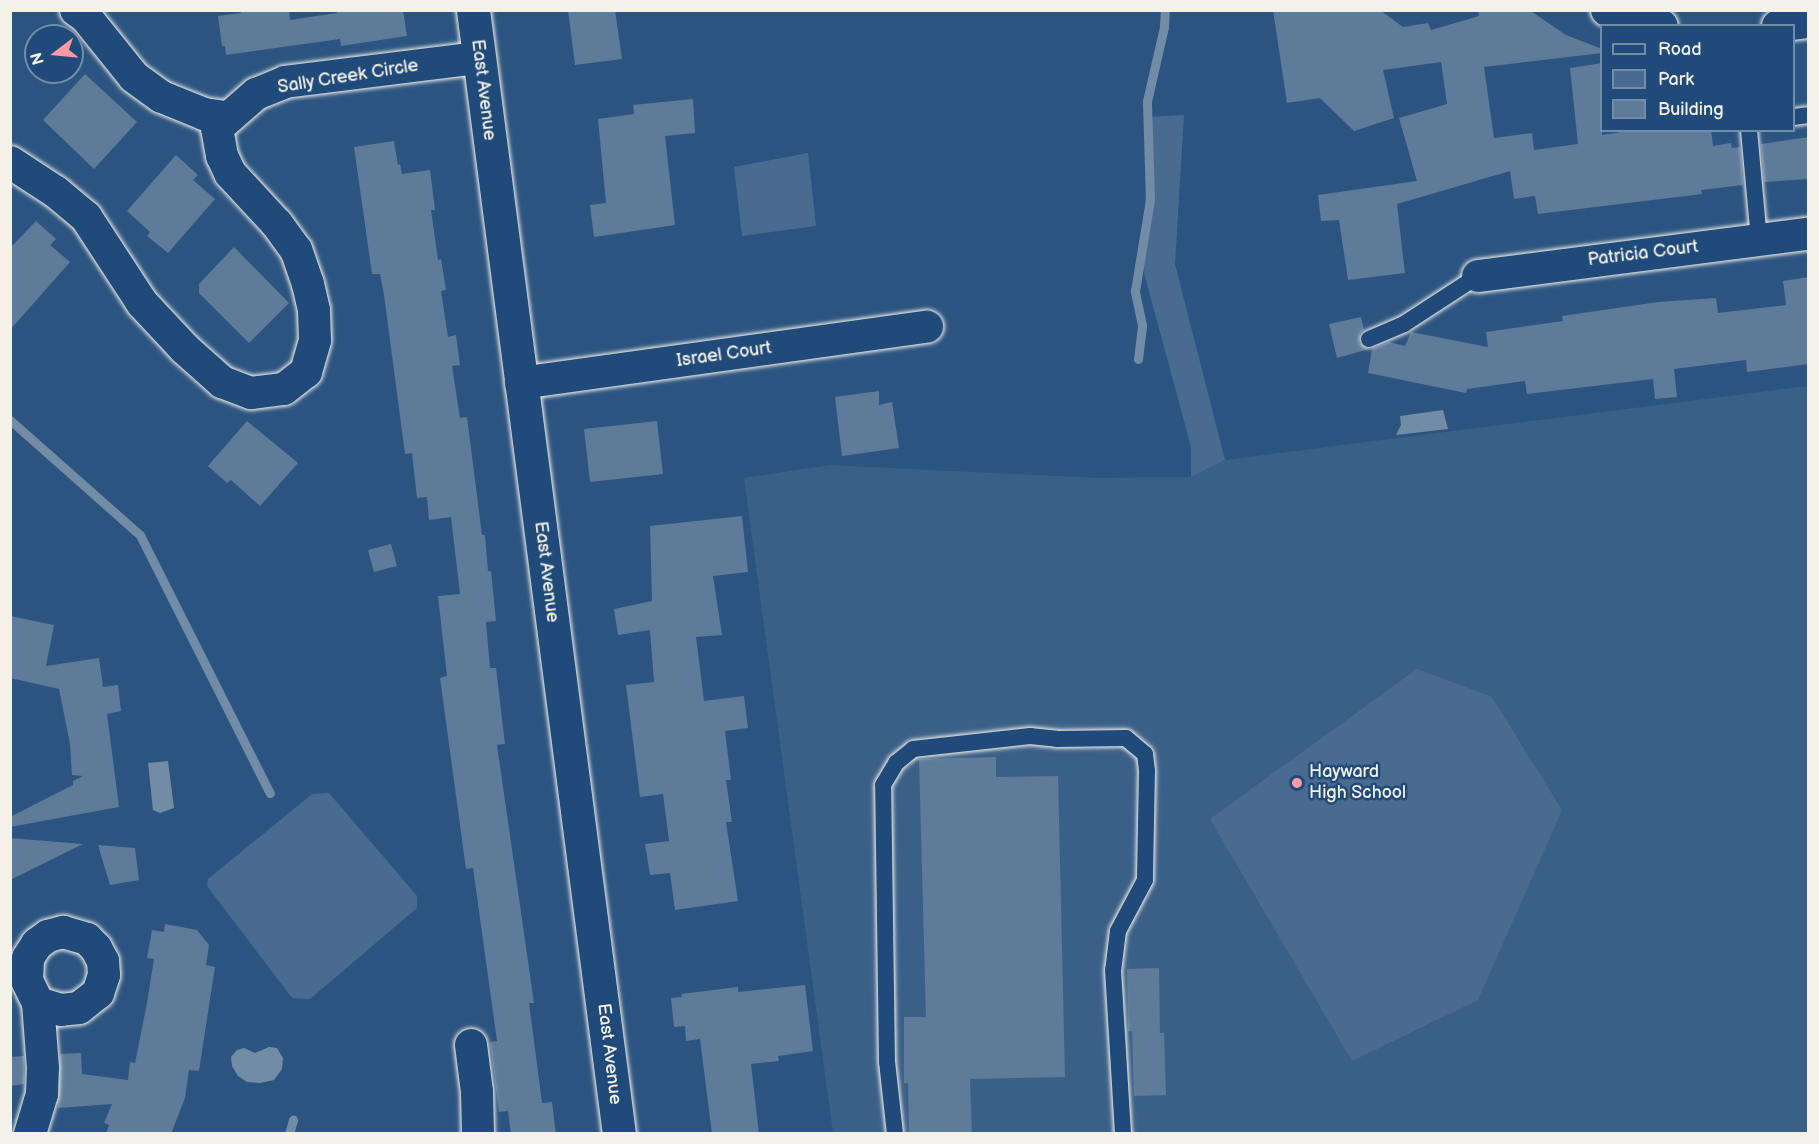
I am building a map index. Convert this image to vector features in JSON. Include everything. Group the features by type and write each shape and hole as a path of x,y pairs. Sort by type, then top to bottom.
{"street":[{"path":"10,162 56,192 86,217 142,303 185,349 222,382 251,393 284,389 306,372 315,340 315,310 296,250 277,224 230,173 222,156 217,128 226,117 186,107 162,97 143,84 114,55 85,16 76,10"},
{"name":"East Avenue","path":"473,10 619,1134"},
{"path":"1607,10 1655,24"},
{"path":"1794,24 1809,22"},
{"name":"Sally Creek Circle","path":"226,117 256,94 285,82 479,58"},
{"name":"Patricia Court","path":"1478,276 1809,234"},
{"name":"Israel Court","path":"521,383 927,327"},
{"path":"30,1134 42,1094 38,1003"},
{"path":"471,1045 477,1092 478,1134"}],"lane":[{"path":"1749,132 1759,240"},
{"path":"1369,339 1404,324 1478,276"},
{"path":"895,1134 887,1062 884,785 896,763 914,749 1029,736 1058,739 1126,738 1145,754 1147,771 1145,880 1118,931 1113,970 1123,1134"}],"shaded area":[{"name":"Hayward High School","path":"1808,386 1808,1133 833,1133 744,478 830,465 1096,478 1191,477 1225,460"},
{"path":"1443,410 1448,429 1396,435 1401,425 1400,416"},
{"path":"168,761 174,808 160,813 153,810 148,763"},
{"path":"269,1047 277,1048 283,1058 282,1069 274,1080 260,1083 247,1082 238,1076 232,1066 231,1057 237,1050 244,1048 255,1053"}],"green space":[{"path":"1184,115 1175,264 1225,460 1191,477 1191,447 1144,273 1147,117"},
{"path":"808,153 816,226 742,236 734,167"},
{"path":"1417,669 1492,697 1562,810 1478,1000 1352,1061 1210,819"},
{"path":"329,793 417,896 417,908 310,999 292,998 207,886 208,879 312,794"}],"building":[{"path":"240,10 289,10 290,20 337,13 336,10 403,10 407,36 341,46 340,39 226,55 225,46 222,46 218,16 241,13"},
{"path":"568,10 615,10 622,59 575,65"},
{"path":"1273,10 1380,10 1403,27 1428,23 1431,30 1479,16 1478,10 1529,10 1566,35 1600,48 1600,53 1484,67 1494,138 1532,133 1534,150 1578,144 1570,68 1600,63 1600,132 1602,135 1621,132 1711,132 1713,146 1731,143 1732,148 1740,147 1743,185 1701,190 1702,194 1538,214 1535,196 1514,199 1510,171 1397,204 1405,273 1348,280 1339,220 1321,221 1318,195 1417,181 1399,118 1447,104 1441,62 1383,70 1394,118 1354,131 1320,98 1287,103"},
{"path":"84,75 137,122 94,169 43,120 76,84 84,84"},
{"path":"693,99 695,133 665,136 675,225 594,237 590,205 606,203 598,119 634,114 633,105"},
{"path":"1809,137 1809,179 1764,182 1761,144"},
{"path":"394,141 402,174 430,170 435,210 431,210 438,260 441,259 446,290 441,291 448,337 456,335 460,365 452,366 460,418 467,417 482,535 485,535 488,571 491,571 496,621 486,622 490,668 496,668 505,744 497,745 534,1003 529,1003 542,1103 552,1102 556,1134 511,1134 508,1111 499,1112 490,1042 497,1041 473,868 466,869 440,678 447,676 438,596 460,594 451,517 429,520 427,497 417,498 412,453 405,454 384,295 380,274 372,274 354,147"},
{"path":"176,155 198,175 193,180 215,199 168,253 147,236 150,232 127,211"},
{"path":"36,221 56,239 50,245 70,262 10,330 10,248"},
{"path":"234,247 289,303 249,343 199,293 199,284"},
{"path":"1809,277 1809,364 1747,372 1746,360 1674,369 1677,397 1655,399 1653,379 1527,394 1525,381 1467,389 1466,393 1368,373 1372,349 1389,342 1405,346 1411,332 1488,347 1486,332 1563,321 1562,316 1658,302 1716,298 1718,313 1786,305 1783,281"},
{"path":"1361,317 1364,330 1360,333 1359,343 1369,349 1337,358 1329,324"},
{"path":"879,391 879,405 892,402 899,448 842,456 835,397"},
{"path":"247,421 298,463 260,506 231,480 227,483 208,466"},
{"path":"657,421 663,474 590,482 584,429"},
{"path":"742,516 748,572 713,576 722,635 696,637 704,701 744,696 748,728 725,731 731,780 726,780 732,822 726,822 738,901 675,910 670,873 650,875 645,844 669,841 663,794 640,797 626,685 654,682 650,630 618,635 614,609 652,601 650,526"},
{"path":"391,544 397,566 374,572 368,550"},
{"path":"10,616 54,625 46,666 99,658 103,687 118,685 121,711 107,714 119,807 10,827 10,817 73,785 73,781 83,776 72,775 70,744 59,689 10,678"},
{"path":"996,757 996,777 1058,776 1065,1077 970,1079 972,1134 909,1134 908,1083 904,1083 904,1017 926,1017 919,759"},
{"path":"10,838 83,844 10,880"},
{"path":"98,845 135,848 139,880 110,885"},
{"path":"165,924 197,930 209,945 206,965 215,967 199,1071 189,1070 185,1098 171,1134 106,1134 109,1125 104,1123 112,1104 58,1108 60,1054 81,1053 82,1074 128,1080 130,1062 135,1063 147,1003 154,959 147,958 152,930 164,932"},
{"path":"1159,968 1160,1033 1164,1033 1166,1095 1134,1096 1132,1031 1128,1031 1127,969"},
{"path":"805,985 813,1051 778,1056 779,1061 751,1064 759,1134 712,1134 700,1039 686,1041 685,1026 674,1027 671,998 682,997 681,994 738,987 738,992"},
{"path":"24,1056 24,1084 10,1086 10,1057"}],"waterway":[{"path":"1138,359 1142,325 1135,291 1150,199 1147,101 1164,27 1165,10"},
{"path":"10,420 140,535 270,793"},
{"path":"289,1134 293,1120"}],"place":[{"name":"Hayward High School","path":"1297,783"}]}
